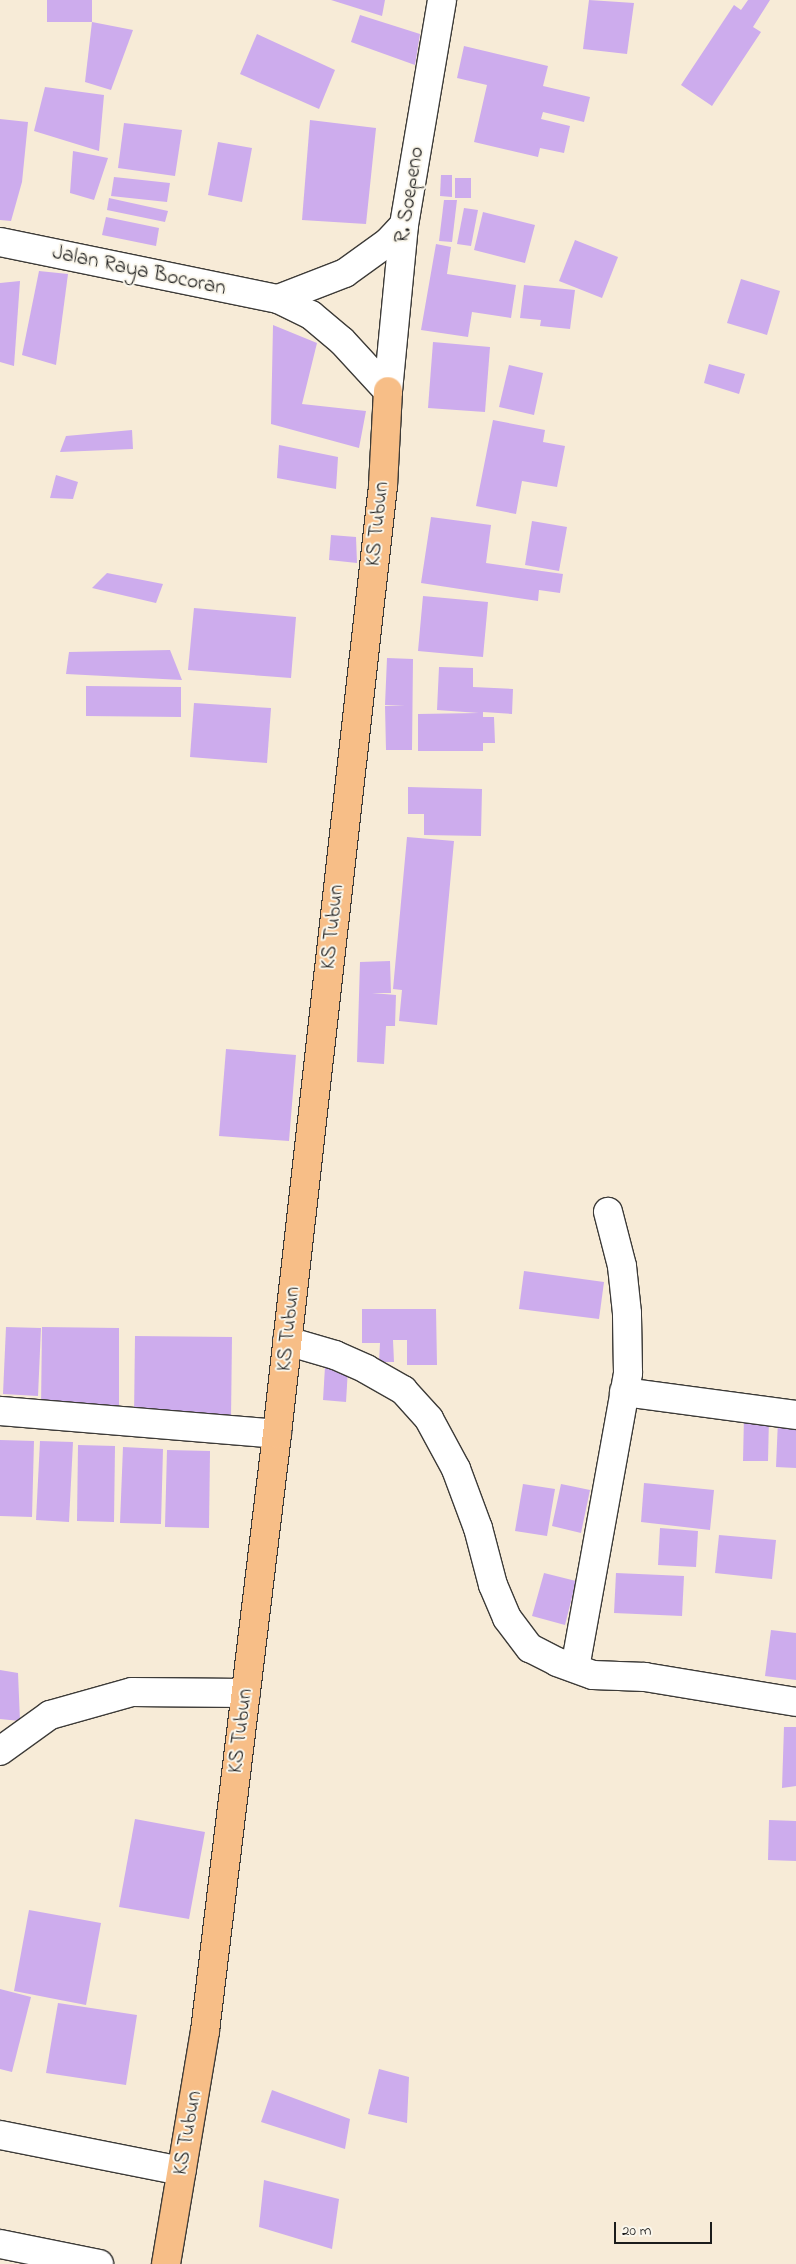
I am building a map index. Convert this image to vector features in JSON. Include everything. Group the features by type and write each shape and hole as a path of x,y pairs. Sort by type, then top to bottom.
{"main road":[{"name":"KS Tubun","path":"166,2264 205,2032 277,1434 382,486 388,391"}],"street":[{"name":"R. Soepeno","path":"388,391 404,225 442,0"},
{"path":"278,299 345,273 388,242 404,225"},
{"name":"Jalan Raya Bocoran","path":"0,242 278,299 311,315 342,341 388,391"},
{"path":"575,1668 628,1373 627,1313 622,1266 608,1212"},
{"path":"287,1341 335,1355 366,1369 403,1390 429,1419 456,1469 478,1528 493,1586 507,1618 530,1648 557,1662 593,1675 645,1677 796,1702"},
{"path":"624,1392 796,1415"},
{"path":"0,1410 277,1434"},
{"path":"0,1752 50,1715 132,1692 246,1693"},
{"path":"0,2135 181,2171"},
{"path":"0,2244 99,2264"}],"building":[{"path":"47,0 92,0 92,22 47,22"},
{"path":"331,0 385,0 382,16"},
{"path":"589,0 634,3 627,54 583,49"},
{"path":"748,0 770,0 753,27 761,32 712,106 681,85 734,5 741,10"},
{"path":"360,15 420,34 415,65 351,42"},
{"path":"92,22 133,30 111,90 85,82"},
{"path":"257,34 335,70 319,109 240,74"},
{"path":"464,46 548,66 543,86 590,97 584,122 543,112 541,119 570,126 564,153 540,148 538,157 474,142 487,85 457,78"},
{"path":"45,87 104,95 99,151 34,131"},
{"path":"0,119 28,122 22,182 11,221 0,220"},
{"path":"310,120 376,128 366,224 302,220"},
{"path":"124,123 182,130 175,176 118,168"},
{"path":"218,142 252,148 242,202 208,195"},
{"path":"73,151 108,158 94,200 70,193"},
{"path":"441,175 452,175 452,197 440,196"},
{"path":"114,177 170,183 167,202 111,196"},
{"path":"455,178 471,178 471,198 455,198"},
{"path":"109,198 168,211 165,222 107,210"},
{"path":"444,200 457,200 452,242 439,241"},
{"path":"464,208 478,210 471,246 457,244"},
{"path":"483,212 535,225 525,263 474,250"},
{"path":"106,217 159,228 156,246 102,235"},
{"path":"575,240 618,257 602,298 559,281"},
{"path":"436,244 451,247 447,274 516,285 511,318 472,312 468,337 421,330"},
{"path":"39,271 68,274 56,365 22,355"},
{"path":"741,279 780,291 767,335 727,323"},
{"path":"20,281 14,366 0,362 0,283"},
{"path":"524,285 575,290 570,329 540,326 541,320 520,318"},
{"path":"273,325 317,343 302,404 366,411 359,448 271,424"},
{"path":"433,342 490,347 485,412 428,408"},
{"path":"709,364 745,374 739,394 704,383"},
{"path":"509,365 543,373 534,415 499,407"},
{"path":"493,420 545,430 543,442 565,446 557,487 522,481 516,514 476,506"},
{"path":"132,430 133,449 60,452 66,436"},
{"path":"279,445 338,457 336,489 277,478"},
{"path":"56,475 78,482 73,499 50,498"},
{"path":"431,517 491,525 486,563 563,574 560,593 539,590 538,601 421,583"},
{"path":"532,521 567,527 559,571 525,565"},
{"path":"331,535 356,537 357,563 329,560"},
{"path":"107,573 163,584 156,603 92,588"},
{"path":"423,596 488,602 483,657 418,651"},
{"path":"194,608 296,617 291,678 188,670"},
{"path":"170,650 182,680 66,674 69,652"},
{"path":"387,658 413,659 412,750 386,750 385,706 405,706 385,705"},
{"path":"439,667 473,668 473,687 513,689 512,714 483,712 483,717 494,717 495,743 483,743 483,751 418,751 418,714 479,713 437,710"},
{"path":"86,686 181,687 181,717 86,716"},
{"path":"194,703 271,708 267,763 190,757"},
{"path":"408,787 482,789 481,836 424,835 424,814 408,814"},
{"path":"407,837 454,841 437,1025 399,1021 402,990 393,989"},
{"path":"390,961 391,993 372,993 396,995 395,1026 386,1026 384,1064 357,1062 360,962"},
{"path":"226,1049 296,1055 289,1141 219,1136"},
{"path":"524,1271 604,1282 599,1319 519,1309"},
{"path":"362,1309 436,1309 437,1365 407,1365 407,1340 393,1340 394,1362 379,1362 380,1343 362,1343"},
{"path":"6,1327 41,1328 38,1396 3,1394"},
{"path":"42,1327 119,1328 119,1410 41,1409"},
{"path":"135,1336 232,1337 231,1418 134,1417"},
{"path":"325,1367 348,1369 346,1402 323,1400"},
{"path":"744,1416 769,1417 768,1461 743,1461"},
{"path":"778,1420 796,1421 796,1468 776,1467"},
{"path":"0,1440 34,1441 32,1517 0,1516"},
{"path":"40,1441 73,1442 69,1522 36,1520"},
{"path":"78,1445 115,1446 114,1522 77,1521"},
{"path":"123,1447 163,1449 161,1524 120,1523"},
{"path":"167,1450 210,1451 209,1528 165,1527"},
{"path":"644,1483 714,1490 710,1530 641,1522"},
{"path":"523,1484 555,1489 547,1536 515,1531"},
{"path":"561,1484 590,1490 581,1533 552,1526"},
{"path":"660,1528 698,1531 696,1567 658,1565"},
{"path":"719,1535 776,1540 772,1579 715,1573"},
{"path":"544,1573 576,1581 565,1625 532,1616"},
{"path":"616,1573 684,1576 682,1616 614,1613"},
{"path":"771,1630 796,1633 796,1680 765,1676"},
{"path":"0,1670 18,1673 20,1721 0,1719"},
{"path":"784,1727 796,1727 796,1786 782,1788"},
{"path":"135,1819 205,1832 189,1919 119,1907"},
{"path":"769,1820 796,1821 796,1861 768,1860"},
{"path":"29,1910 101,1923 86,2005 14,1991"},
{"path":"0,1989 31,1997 12,2072 0,2069"},
{"path":"58,2003 137,2015 126,2085 46,2073"},
{"path":"379,2069 409,2077 407,2123 368,2114"},
{"path":"272,2090 350,2119 345,2149 261,2122"},
{"path":"264,2180 339,2199 332,2249 259,2227"}]}
